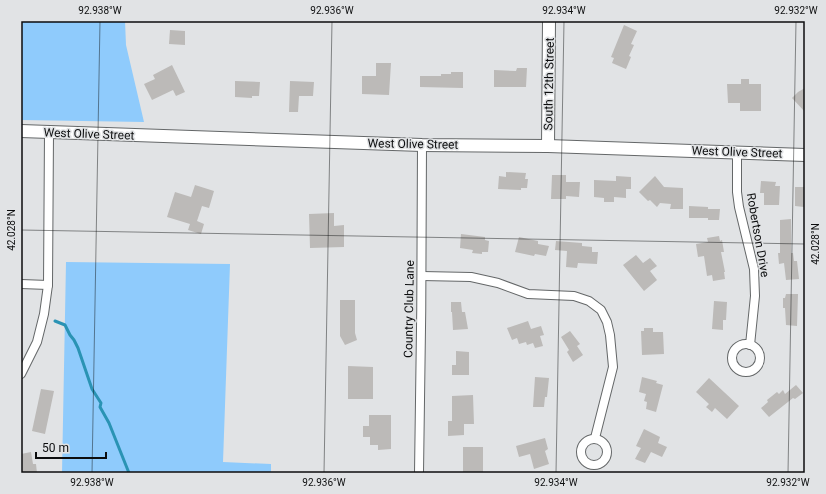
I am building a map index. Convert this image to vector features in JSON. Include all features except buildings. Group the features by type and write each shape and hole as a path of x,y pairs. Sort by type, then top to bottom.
{"street":[{"name":"South 12th Street","path":"548,146 549,21"},
{"name":"West Olive Street","path":"21,131 422,145 548,146 805,155"},
{"path":"21,374 37,342 44,314 48,285 49,132"},
{"name":"Country Club Lane","path":"419,473 422,145"},
{"name":"Robertson Drive","path":"737,152 737,192 739,207 754,269 755,296 750,345"},
{"path":"422,276 471,277 498,283 528,294 574,296 589,301 601,310 607,322 613,367 595,438"},
{"path":"21,284 48,285"}],"shaded area":[{"path":"21,21 125,21 126,45 144,122 21,120"},
{"path":"66,262 230,264 223,462 271,464 271,473 62,473"}],"waterway":[{"path":"55,321 65,325 78,348 92,389 101,403 100,407 109,423 129,473"}]}
